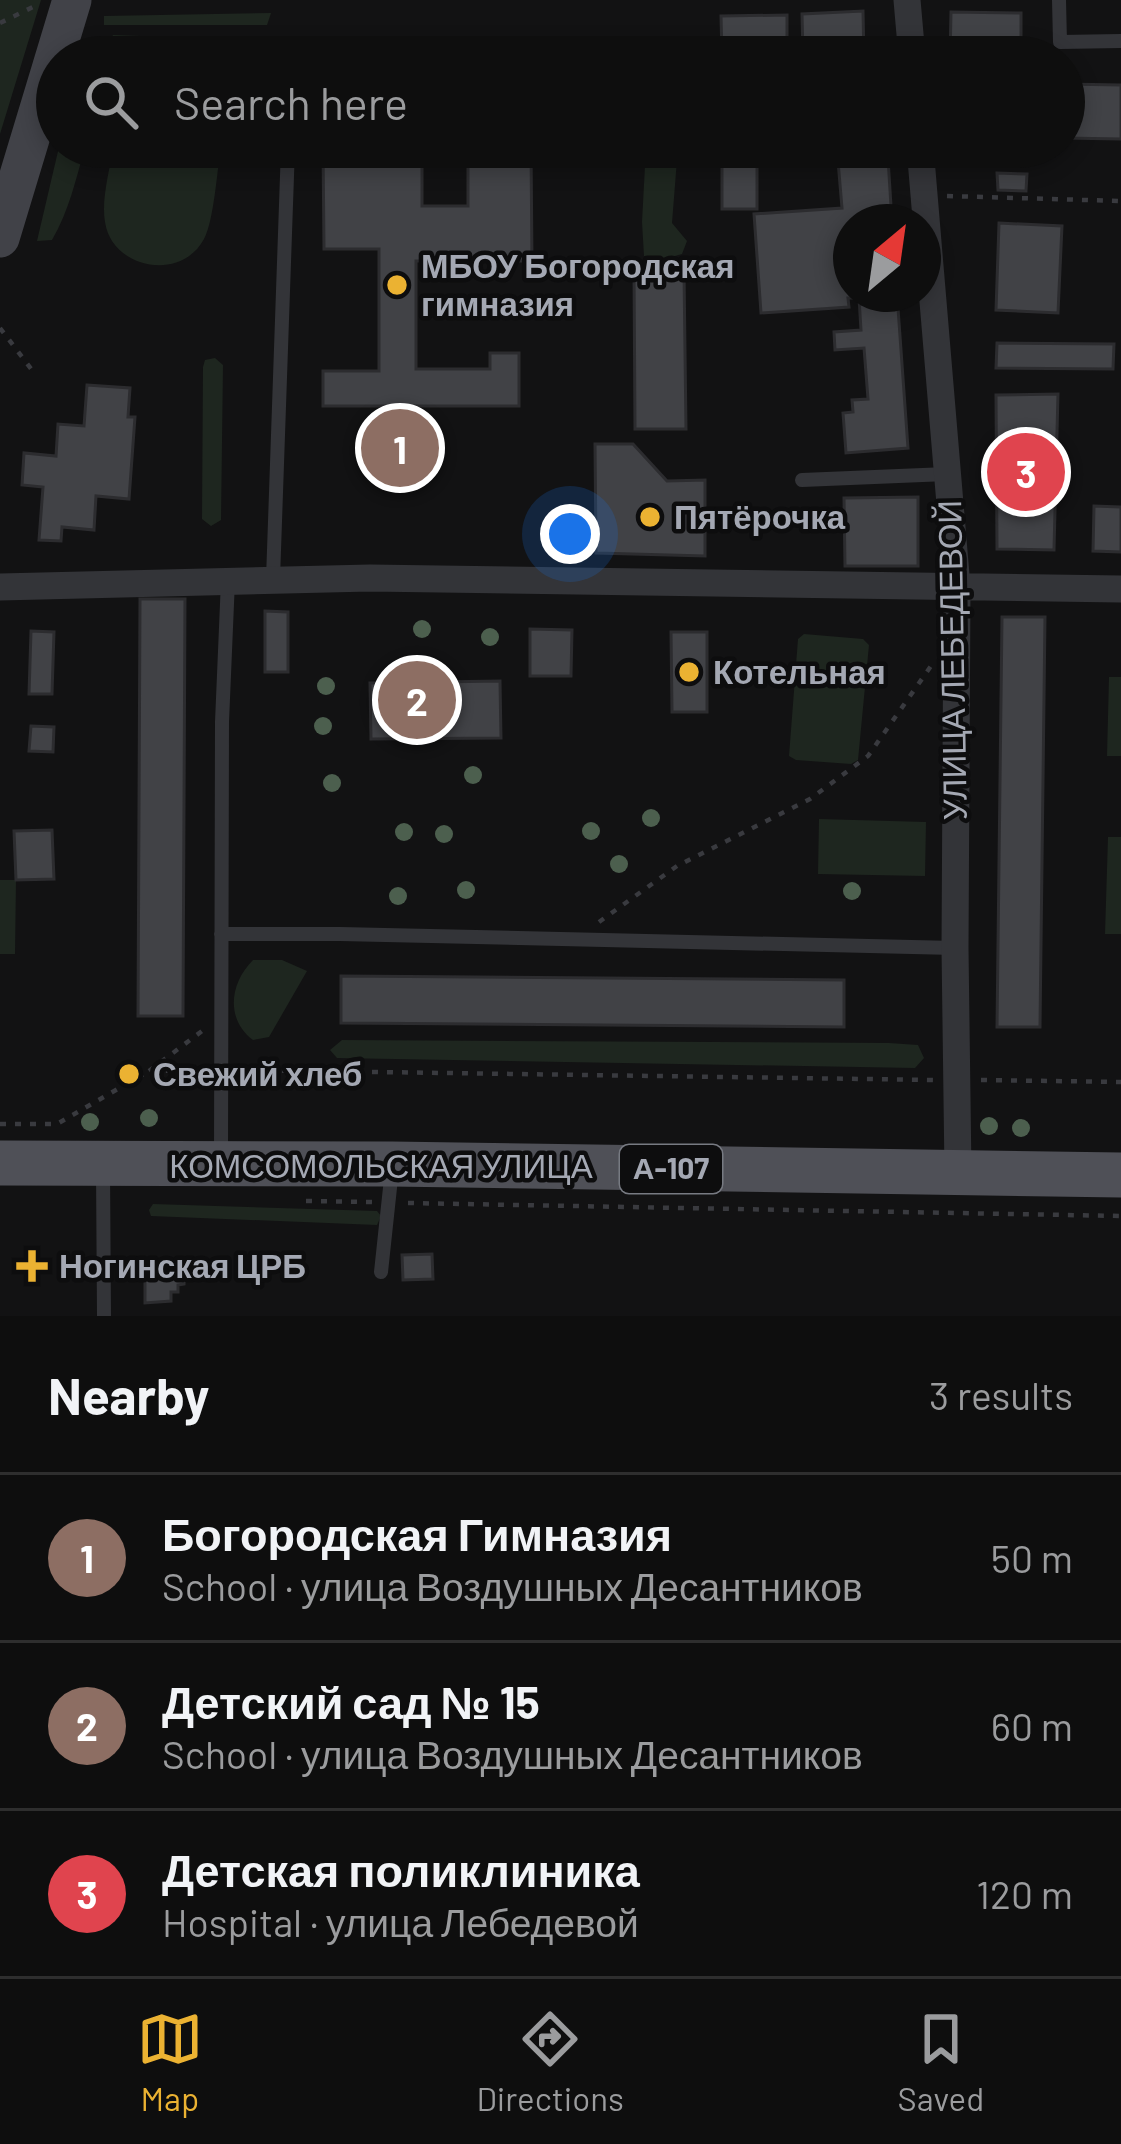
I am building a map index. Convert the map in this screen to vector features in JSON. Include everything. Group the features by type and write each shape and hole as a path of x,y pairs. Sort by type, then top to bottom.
{"main road":[{"name":"КОМСОМОЛЬСКАЯ УЛИЦА","path":"0,1163 1121,1175"}],"street":[{"path":"907,0 910,36"},
{"path":"48,36 56,2"},
{"path":"0,238 36,86"},
{"name":"УЛИЦА ЛЕБЕДЕВОЙ","path":"922,168 957,586 958,1173"},
{"path":"0,586 569,579 1121,589"}],"lane":[{"path":"1059,0 1060,36"},
{"path":"1085,42 1121,41"},
{"path":"273,580 287,168"},
{"path":"802,480 947,474"},
{"path":"221,1165 222,722 228,580"},
{"path":"221,934 955,948"},
{"path":"103,1164 104,1316"},
{"path":"381,1272 392,1164"}],"path":[{"path":"0,23 56,2"},
{"path":"924,195 1121,201"},
{"path":"0,328 32,370"},
{"path":"575,939 677,866 811,799 868,756 957,629"},
{"path":"0,1124 57,1124 149,1071 220,1017"},
{"path":"149,1071 1121,1082"}],"shaded area":[{"path":"0,0 41,0 0,134"},
{"path":"271,13 267,25 104,25 104,16"},
{"path":"54,168 79,168 52,240 37,241"},
{"path":"110,168 218,168 204,239 180,261 148,264 120,251 110,238 104,204"},
{"path":"645,168 676,168 672,223 687,241 682,254 644,256"},
{"path":"215,358 223,365 221,520 211,526 202,519 203,367 205,360"},
{"path":"804,634 863,639 869,645 858,760 851,764 789,756 798,639"},
{"path":"1109,677 1121,677 1121,756 1107,756"},
{"path":"819,819 926,822 925,876 818,874"},
{"path":"1108,837 1121,837 1121,934 1105,934"},
{"path":"0,880 16,880 15,954 0,954"},
{"path":"253,960 282,960 307,971 269,1037 253,1040 238,1022 234,1001 239,979"},
{"path":"342,1040 889,1043 918,1045 924,1058 915,1068 337,1058 330,1050"},
{"path":"153,1204 377,1211 381,1216 377,1225 151,1216"}],"building":[{"path":"863,11 864,36 803,36 802,14"},
{"path":"951,12 1021,13 1021,36 950,36"},
{"path":"787,15 787,36 721,36 721,16"},
{"path":"1085,84 1121,85 1121,139 1085,138"},
{"name":"МБОУ Богородская гимназия","path":"323,168 422,168 422,206 468,206 468,168 531,168 532,261 416,261 416,369 490,369 490,353 519,353 519,406 323,406 323,371 379,371 379,249 324,249"},
{"path":"722,168 757,168 757,209 722,209"},
{"path":"839,168 889,168 891,204 842,204"},
{"path":"997,173 1027,174 1026,191 998,190"},
{"path":"833,209 833,308 761,313 754,214"},
{"path":"999,223 1062,226 1058,313 996,310"},
{"path":"634,271 684,271 686,429 635,429"},
{"path":"860,312 898,312 908,448 846,453 843,413 853,412 852,400 868,399 864,348 835,350 834,332 861,330"},
{"path":"997,343 1114,344 1113,369 996,368"},
{"path":"87,385 130,388 128,417 135,417 129,499 96,496 94,530 62,527 61,541 39,540 43,487 22,485 24,453 56,456 58,424 84,426"},
{"path":"1058,394 1054,550 997,549 996,395"},
{"name":"Пятёрочка","path":"595,444 633,444 667,481 705,480 705,556 596,553"},
{"path":"918,497 918,566 845,566 844,498"},
{"path":"1094,506 1121,507 1121,552 1093,551"},
{"path":"140,599 185,599 183,1016 138,1016"},
{"path":"265,611 288,612 288,672 265,672"},
{"path":"1002,617 1045,617 1040,1027 997,1027"},
{"path":"530,629 572,630 571,676 530,676"},
{"path":"31,631 54,632 52,694 29,694"},
{"name":"Котельная","path":"671,632 707,632 707,712 672,712"},
{"path":"500,681 501,738 371,739 370,683"},
{"path":"31,726 54,727 53,752 29,751"},
{"path":"52,830 54,879 16,880 14,831"},
{"path":"341,976 844,980 844,1027 341,1023"},
{"path":"432,1254 433,1279 403,1280 402,1255"},
{"path":"145,1261 184,1262 184,1284 178,1285 178,1292 171,1292 171,1301 145,1303"}],"place":[{"name":"МБОУ Богородская гимназия","path":"397,285"},
{"name":"Богородская Гимназия","path":"400,448"},
{"name":"Детская поликлиника","path":"1026,472"},
{"name":"Пятёрочка","path":"650,517"},
{"name":"Котельная","path":"689,672"},
{"name":"Детский сад № 15","path":"417,700"},
{"name":"Свежий хлеб","path":"129,1074"},
{"name":"Ногинская ЦРБ","path":"32,1266"}]}
